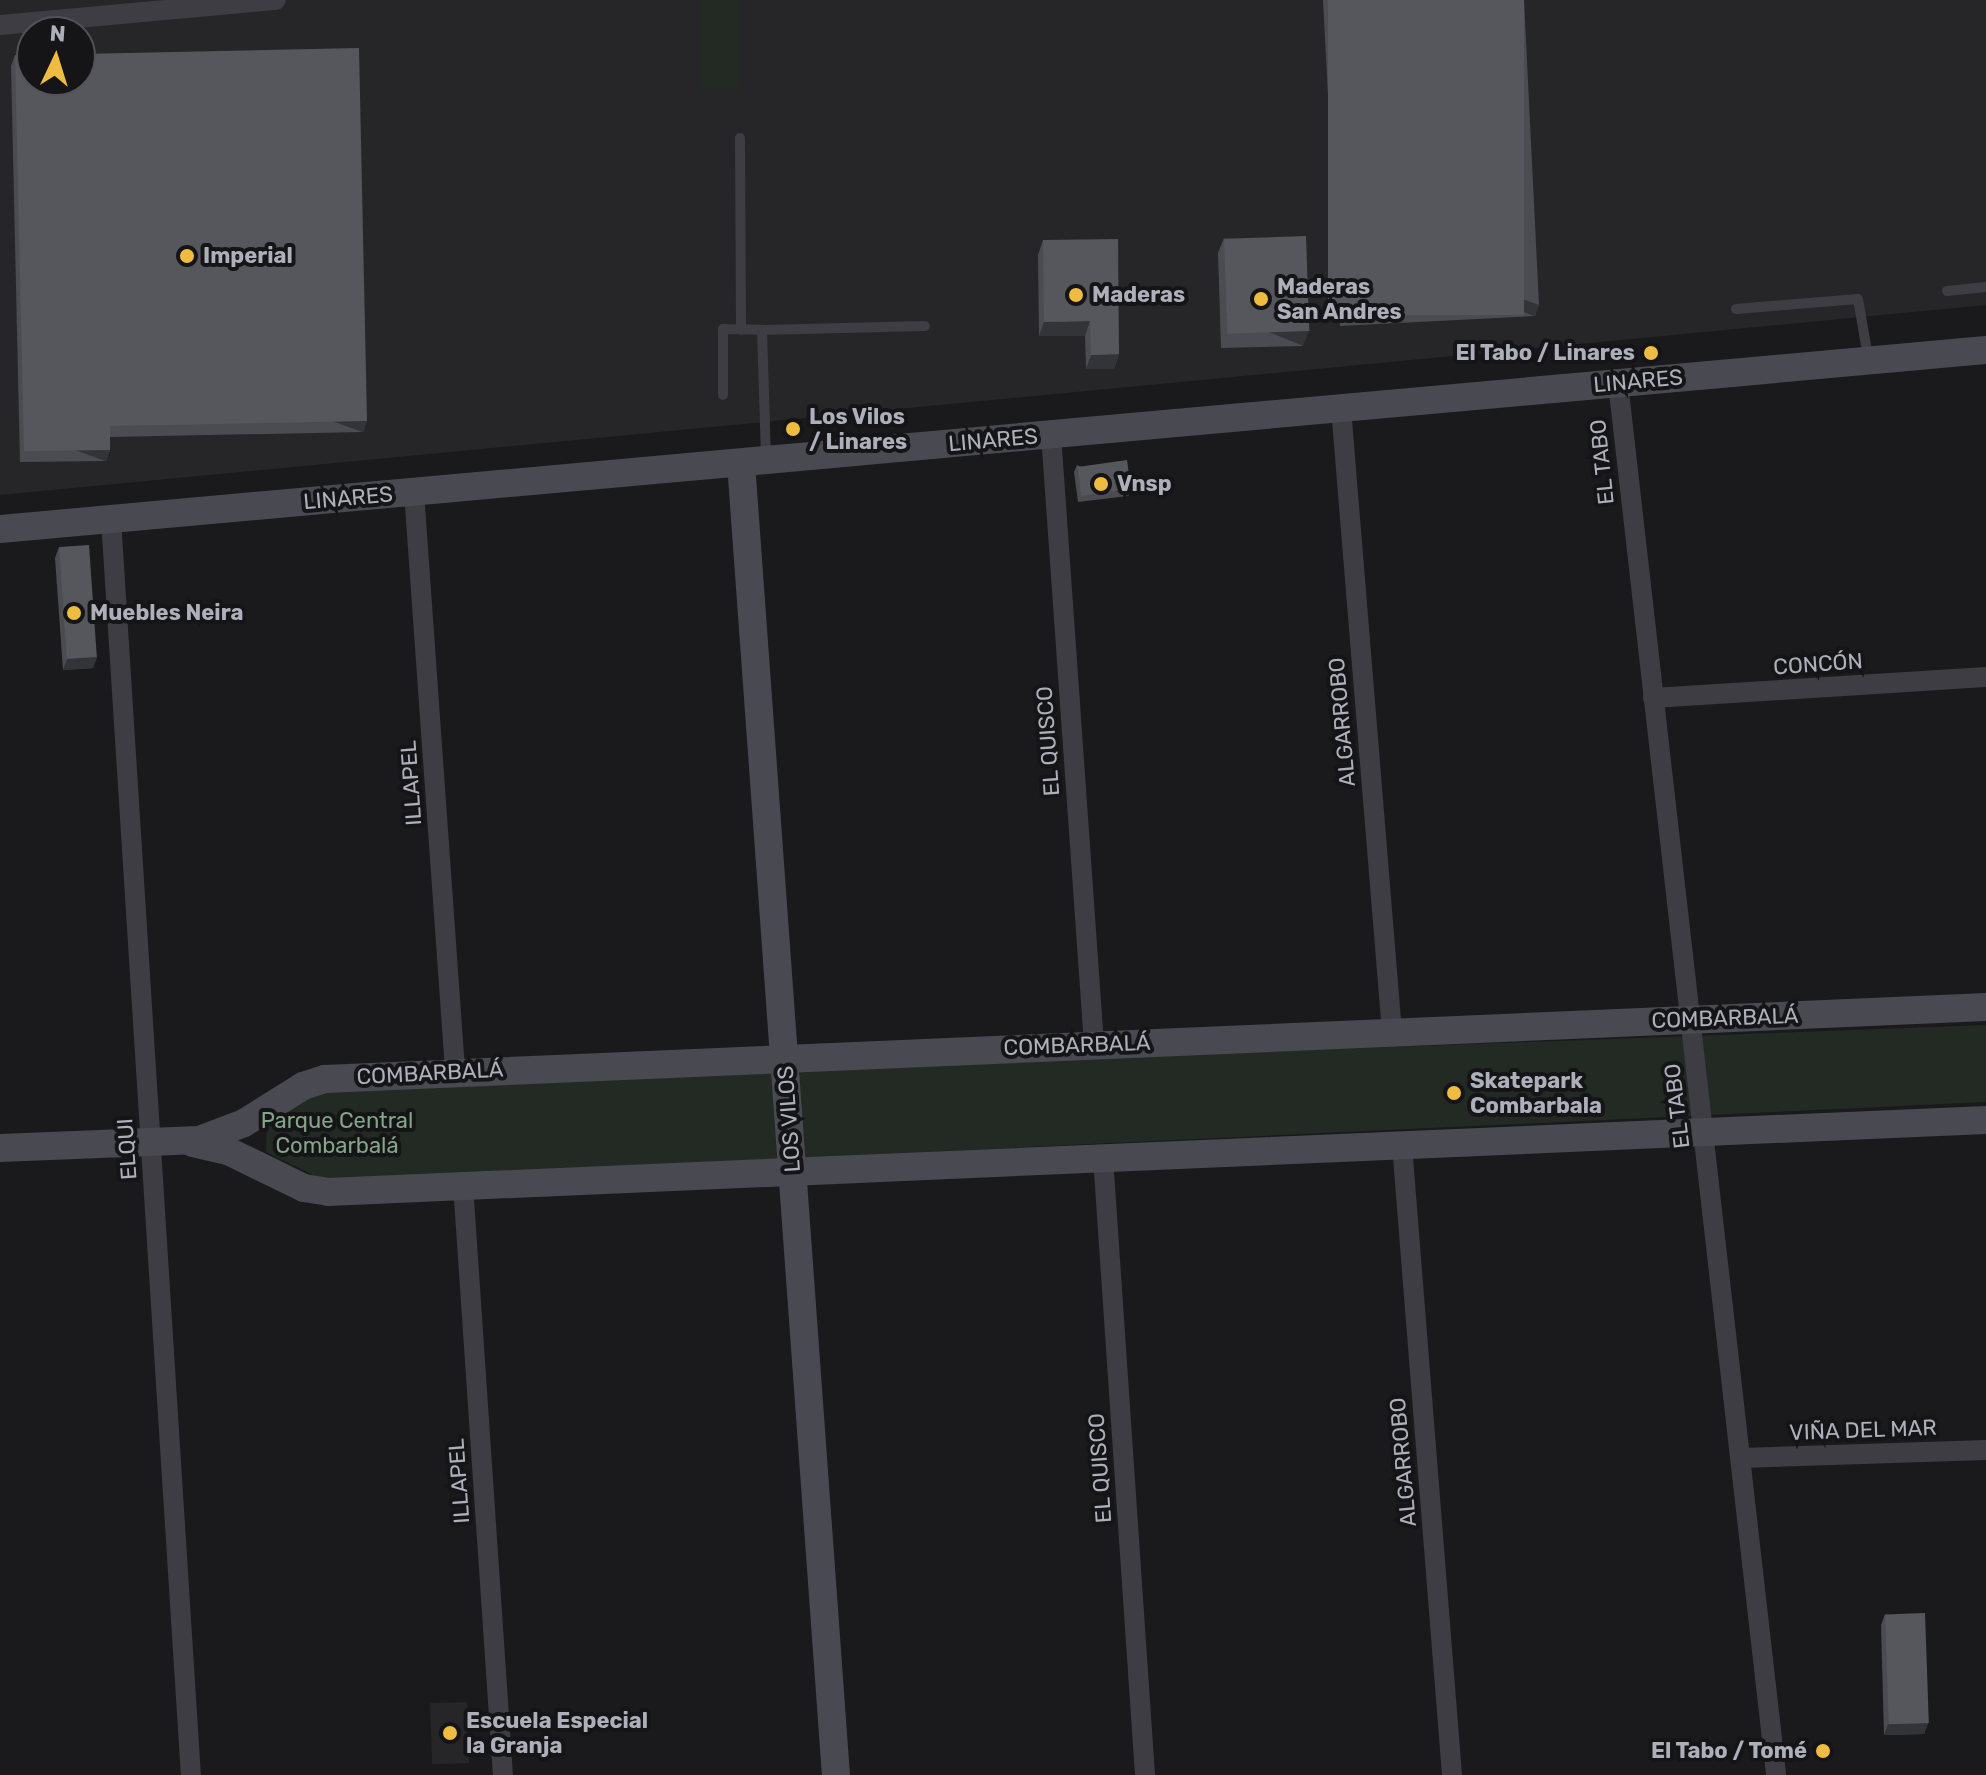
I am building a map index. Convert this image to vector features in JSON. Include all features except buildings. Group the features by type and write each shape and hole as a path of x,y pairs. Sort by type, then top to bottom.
{"main road":[{"name":"LINARES","path":"0,529 1986,350"},
{"name":"LOS VILOS","path":"754,461 784,1057 836,1775"},
{"name":"COMBARBALÁ","path":"0,1148 184,1142 227,1131 314,1080 455,1070 1986,1007"},
{"path":"260,1113 254,1139 265,1169"},
{"name":"COMBARBALÁ","path":"184,1142 228,1151 304,1188 328,1192 1986,1120"}],"street":[{"path":"0,25 276,0"},
{"name":"EL TABO","path":"1618,383 1776,1775"},
{"name":"ALGARROBO","path":"1341,408 1392,1032"},
{"name":"EL QUISCO","path":"1051,434 1094,1044"},
{"name":"ILLAPEL","path":"414,492 455,1070"},
{"name":"ELQUI","path":"111,519 191,1775"},
{"name":"CONCÓN","path":"1653,698 1986,677"},
{"name":"ALGARROBO","path":"1402,1145 1452,1775"},
{"name":"EL QUISCO","path":"1103,1157 1145,1775"},
{"name":"ILLAPEL","path":"463,1184 503,1775"},
{"name":"VIÑA DEL MAR","path":"1741,1458 1986,1450"}],"lane":[{"path":"740,138 741,330"},
{"path":"1947,291 1986,287"},
{"path":"1736,309 1858,299 1869,361"},
{"path":"723,395 723,329 925,326"},
{"path":"754,461 762,330"}],"shaded area":[{"path":"0,0 1986,0 1986,305 0,495"},
{"name":"Escuela Especial la Granja","path":"467,1702 469,1763 432,1764 430,1703"}],"green space":[{"path":"699,0 740,0 740,89 699,89"},
{"name":"Parque Central Combarbalá","path":"1986,1025 1986,1102 323,1180 266,1152 267,1121 318,1087"}],"place":[{"name":"Imperial","path":"187,256"},
{"name":"Maderas","path":"1076,295"},
{"name":"Maderas San Andres","path":"1261,299"},
{"name":"El Tabo / Linares","path":"1651,353"},
{"name":"Los Vilos / Linares","path":"793,429"},
{"name":"Vnsp","path":"1101,484"},
{"name":"Muebles Neira","path":"74,613"},
{"name":"Skatepark Combarbala","path":"1454,1093"},
{"name":"Escuela Especial la Granja","path":"450,1733"},
{"name":"El Tabo / Tomé","path":"1823,1751"}]}
